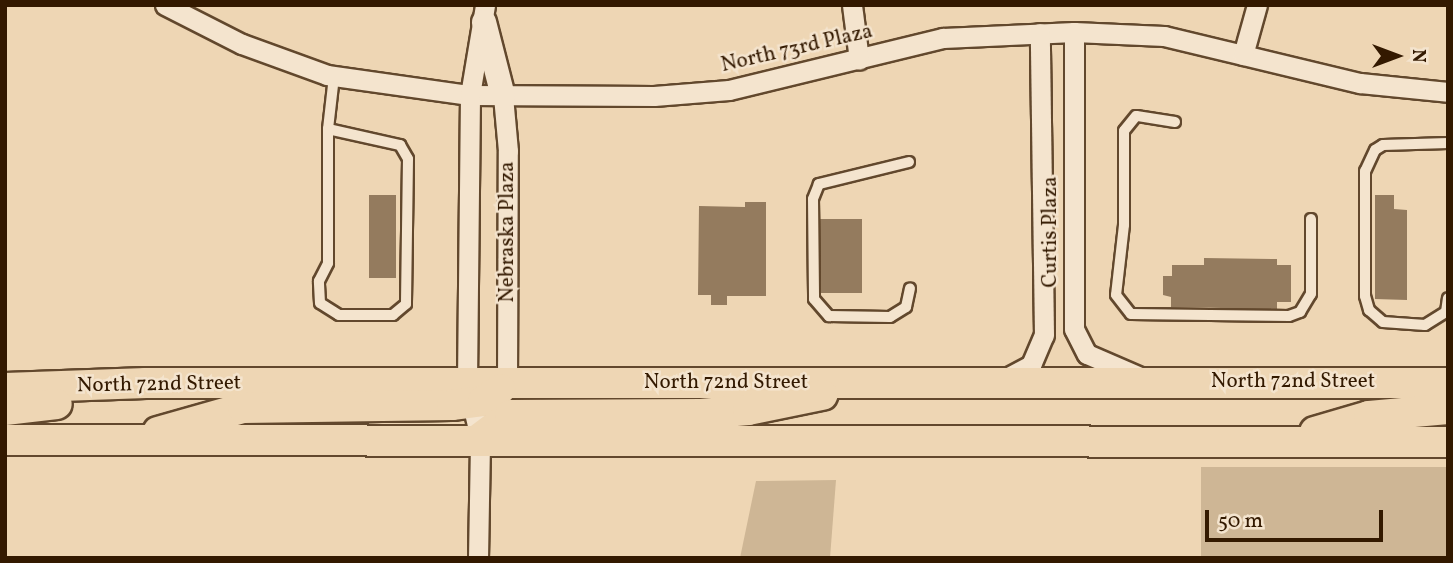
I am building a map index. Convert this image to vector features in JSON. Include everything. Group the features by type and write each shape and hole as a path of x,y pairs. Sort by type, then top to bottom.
{"main road":[{"path":"480,438 510,415 736,411 884,382"},
{"name":"North 72nd Street","path":"5,388 146,383 470,392 507,383 1448,383"},
{"path":"5,410 146,383"},
{"path":"131,440 243,408 470,392"},
{"path":"1270,441 1369,416 1448,409"},
{"path":"5,440 480,438 1448,442"}],"street":[{"name":"North 73rd Plaza","path":"165,5 242,44 334,76 470,95 718,91 859,60 943,38 1074,32 1164,36 1360,83 1448,92"},
{"path":"852,5 859,60"},
{"path":"1243,55 1257,5"},
{"name":"Nebraska Plaza","path":"478,558 480,438 470,392 470,95 485,13"},
{"name":"Nebraska Plaza","path":"480,438 507,383 508,145 503,96 485,13"},
{"name":"Curtis Plaza","path":"1074,32 1074,329 1087,354 1098,361 1155,382"},
{"name":"Curtis Plaza","path":"997,382 1031,365 1044,335 1040,33"}],"lane":[{"path":"328,129 400,145 408,159 405,304 393,315 339,315 320,303 319,281 328,263 328,129 334,76"},
{"path":"1175,122 1136,116 1124,131 1124,225 1116,295 1131,314 1289,316 1300,312 1311,294 1311,219"},
{"path":"1448,143 1383,145 1376,150 1365,171 1365,296 1369,310 1383,322 1425,325 1446,312 1448,298"},
{"path":"909,162 827,180 815,190 814,299 829,316 890,317 906,307 910,288"}],"shaded area":[{"path":"1201,467 1448,467 1448,558 1201,558"},
{"path":"836,480 830,558 740,558 756,481"}],"building":[{"path":"369,195 396,195 396,278 369,278"},
{"path":"1375,195 1394,195 1394,209 1407,210 1407,300 1375,299"},
{"path":"745,202 766,202 766,296 727,296 727,305 711,305 711,295 698,295 699,206 745,207"},
{"path":"820,219 862,219 862,293 820,293"},
{"path":"1204,258 1277,259 1277,265 1291,265 1291,302 1277,302 1277,309 1171,307 1171,297 1163,295 1163,276 1172,276 1172,265 1204,265"}]}
